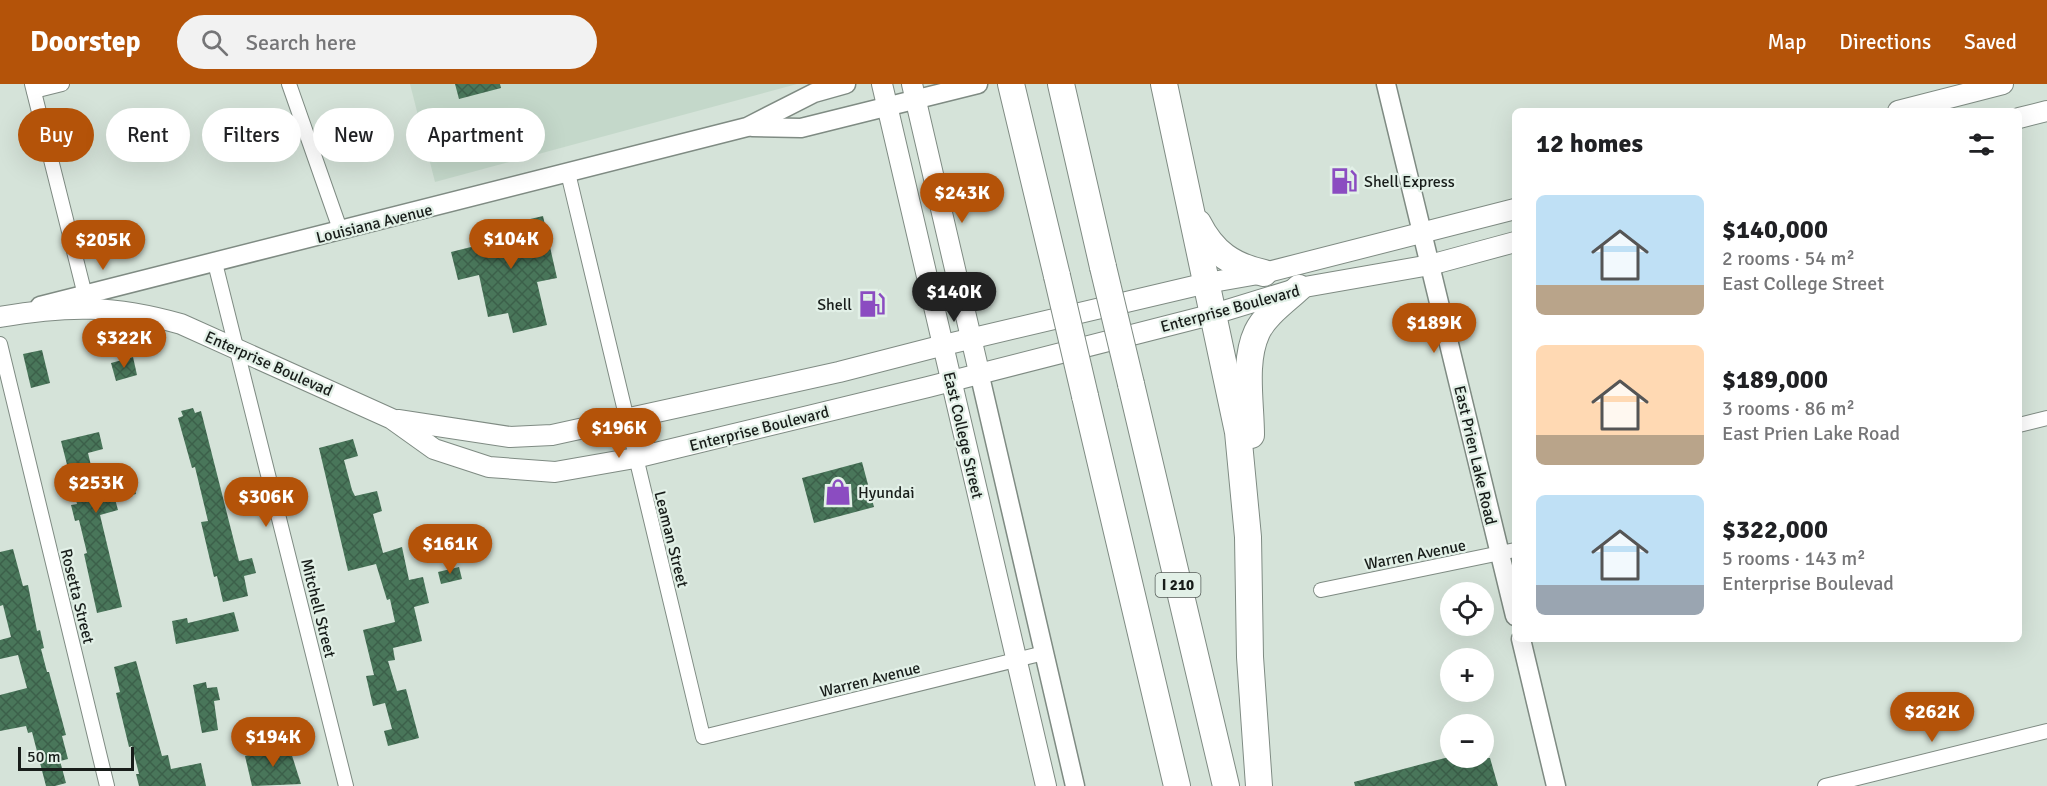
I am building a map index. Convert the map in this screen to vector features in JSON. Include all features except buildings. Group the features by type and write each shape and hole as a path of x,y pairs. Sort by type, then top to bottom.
{"highway":[{"name":"I 210","path":"1011,84 1177,786"},
{"name":"I 210","path":"1061,84 1226,786"},
{"path":"1164,84 1238,432 1248,537 1250,657 1259,786"},
{"path":"1189,204 1207,241 1216,250 1244,268 1264,273"},
{"path":"1248,537 1252,473 1252,348 1257,332 1267,318 1299,288"}],"main road":[{"name":"East College Street","path":"882,84 1046,786"},
{"path":"1910,108 2003,84"},
{"name":"East College Street","path":"913,92 979,372"},
{"path":"2022,117 2047,111"},
{"name":"Enterprise Boulevard","path":"392,419 510,437 552,435 818,377 970,338 1207,283 1264,273 1512,210"},
{"name":"Enterprise Boulevard","path":"392,419 434,449 489,467 555,472 635,458 952,380 1214,314 1299,288 1430,265 1512,243"},
{"name":"Enterprise Boulevad","path":"0,317 87,301 171,321 392,419"}],"street":[{"path":"62,84 33,88 87,301"},
{"path":"289,84 341,232"},
{"name":"Louisiana Avenue","path":"87,301 215,263 747,127 814,93 846,84"},
{"name":"Louisiana Avenue","path":"747,127 801,128 889,107 913,92 978,84"},
{"name":"East Prien Lake Road","path":"1386,84 1424,232 1430,265 1508,552 1512,589"},
{"name":"Leaman Street","path":"568,173 703,737"},
{"name":"Mitchell Street","path":"215,263 346,786"},
{"name":"Rosetta Street","path":"0,344 107,786"},
{"name":"East College Street","path":"979,372 1075,786"},
{"path":"2022,424 2047,418"},
{"name":"Warren Avenue","path":"1321,590 1508,552"},
{"path":"1522,642 1556,786"},
{"name":"Warren Avenue","path":"703,737 1044,653"},
{"path":"1825,786 2047,730"}],"shaded area":[{"path":"410,84 797,84 545,152 545,108 416,108"},
{"path":"430,162 509,162 435,182"}],"place":[{"name":"Shell Express","path":"1344,181"},
{"name":"Shell","path":"872,304"},
{"name":"Hyundai","path":"838,492"}]}
